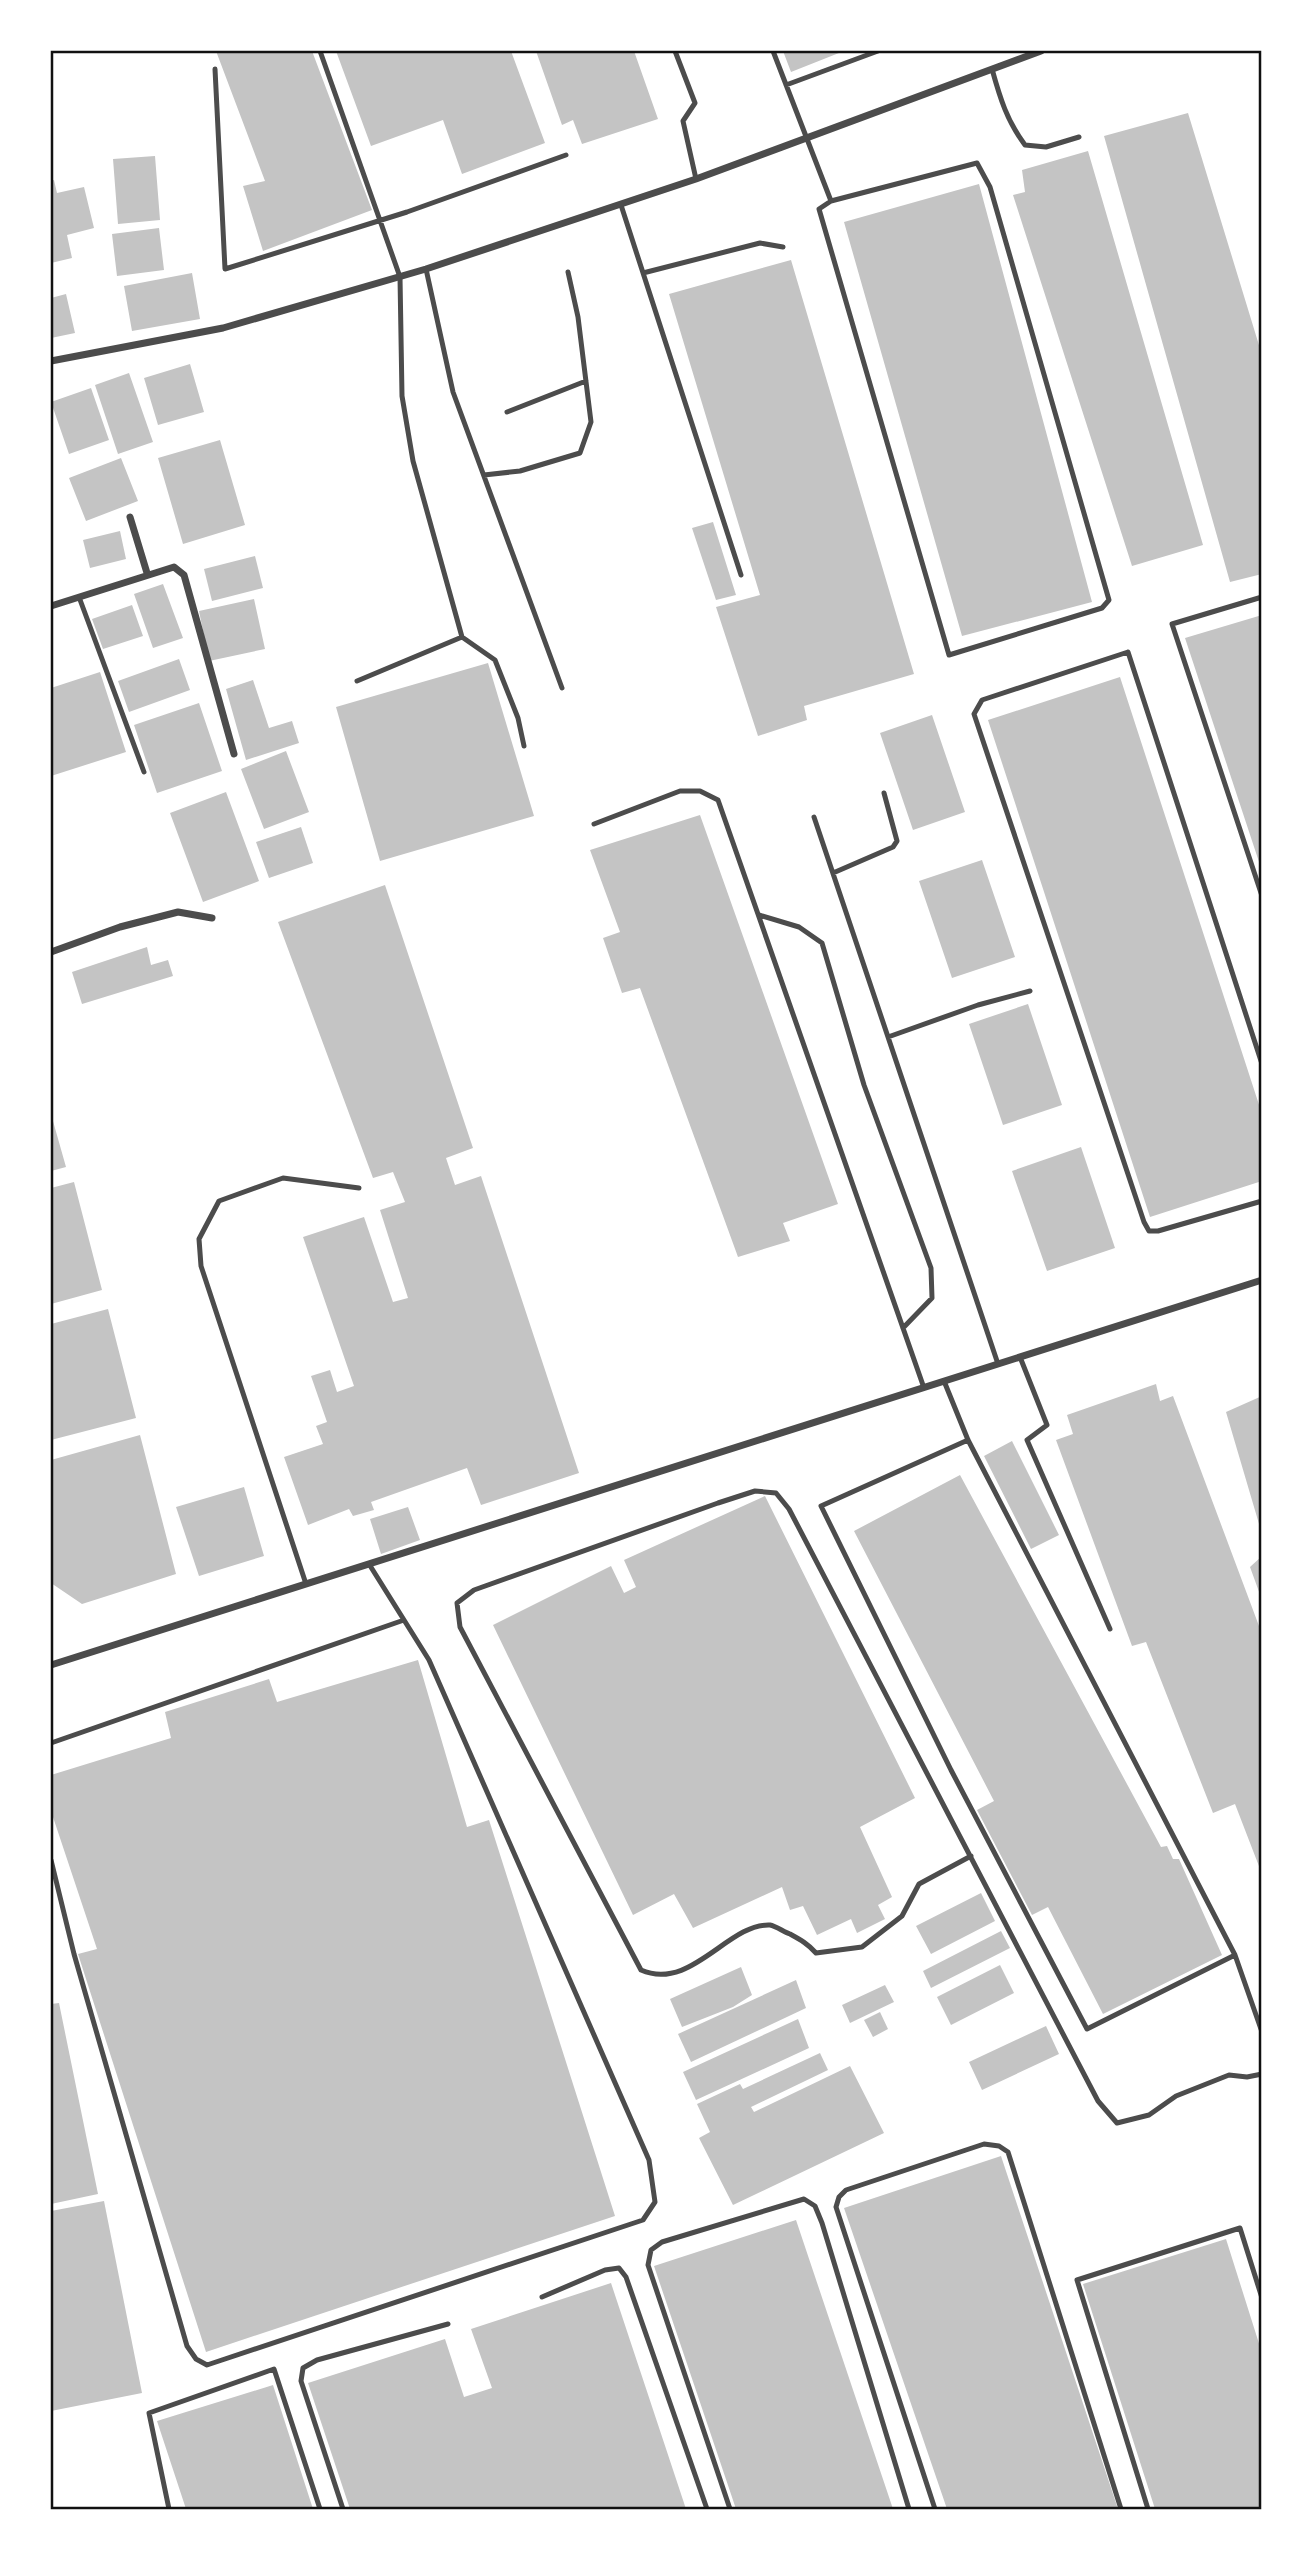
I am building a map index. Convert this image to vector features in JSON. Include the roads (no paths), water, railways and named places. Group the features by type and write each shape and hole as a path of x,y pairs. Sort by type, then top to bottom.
{"street":[{"path":"51,361 223,328 426,269 696,179 1041,51"},
{"path":"130,517 147,573"},
{"path":"51,606 147,573 174,567 184,575 234,754"},
{"path":"51,952 120,927 178,912 212,918"},
{"path":"51,1665 1262,1280"}],"lane":[{"path":"320,51 400,277 402,396 411,448 462,637 495,660 518,718 524,746"},
{"path":"675,51 695,103 683,121 696,179"},
{"path":"773,51 831,201"},
{"path":"786,85 878,51"},
{"path":"215,69 225,269 380,220 566,155"},
{"path":"992,69 1002,106 1011,126 1026,145 1046,147 1079,136"},
{"path":"977,163 990,187 1109,600 1102,608 949,655 819,209 831,201 977,163"},
{"path":"621,205 741,575"},
{"path":"643,273 760,243 783,247"},
{"path":"426,269 453,393 562,688"},
{"path":"484,475 520,471 580,453 591,422 568,272"},
{"path":"507,412 586,381"},
{"path":"79,597 144,772"},
{"path":"1262,597 1172,624 1262,896"},
{"path":"357,681 462,637"},
{"path":"1262,1064 1128,652 982,700 974,714 1144,1222 1149,1230 1158,1231 1262,1201"},
{"path":"594,824 680,792 700,790 718,800 924,1388"},
{"path":"833,873 885,850 897,841 884,793"},
{"path":"814,817 998,1364"},
{"path":"759,915 799,927 822,943 864,1085 931,1268 932,1298 904,1328"},
{"path":"888,1037 978,1005 1030,992"},
{"path":"306,1584 201,1266 199,1239 219,1201 283,1178 359,1188"},
{"path":"1020,1357 1047,1425 1027,1440 1110,1629"},
{"path":"944,1381 968,1440 1235,1955 1262,2032"},
{"path":"968,1440 821,1506 951,1770 1087,2029 1235,1955"},
{"path":"971,1856 919,1884 902,1916 862,1947 816,1953 808,1943 771,1925 752,1930 687,1968 654,1976 641,1970 460,1626 457,1603 474,1590 718,1503 755,1491 776,1493 789,1508 971,1856 1098,2101 1116,2123 1149,2116 1176,2095 1229,2074 1247,2077 1262,2074"},
{"path":"51,1860 74,1954 187,2346 196,2359 207,2365 643,2220 655,2202 649,2160 429,1660 369,1564"},
{"path":"51,1744 404,1620"},
{"path":"935,2509 836,2207 839,2197 846,2190 984,2144 999,2146 1008,2152 1121,2509"},
{"path":"730,2509 648,2265 651,2250 662,2242 804,2199 815,2206 822,2223 909,2509"},
{"path":"1148,2509 1077,2280 1240,2228 1262,2298"},
{"path":"542,2297 605,2270 619,2268 626,2277 707,2509"},
{"path":"343,2509 301,2381 303,2368 317,2360 448,2324"},
{"path":"169,2509 149,2413 274,2369 320,2509"}]}
